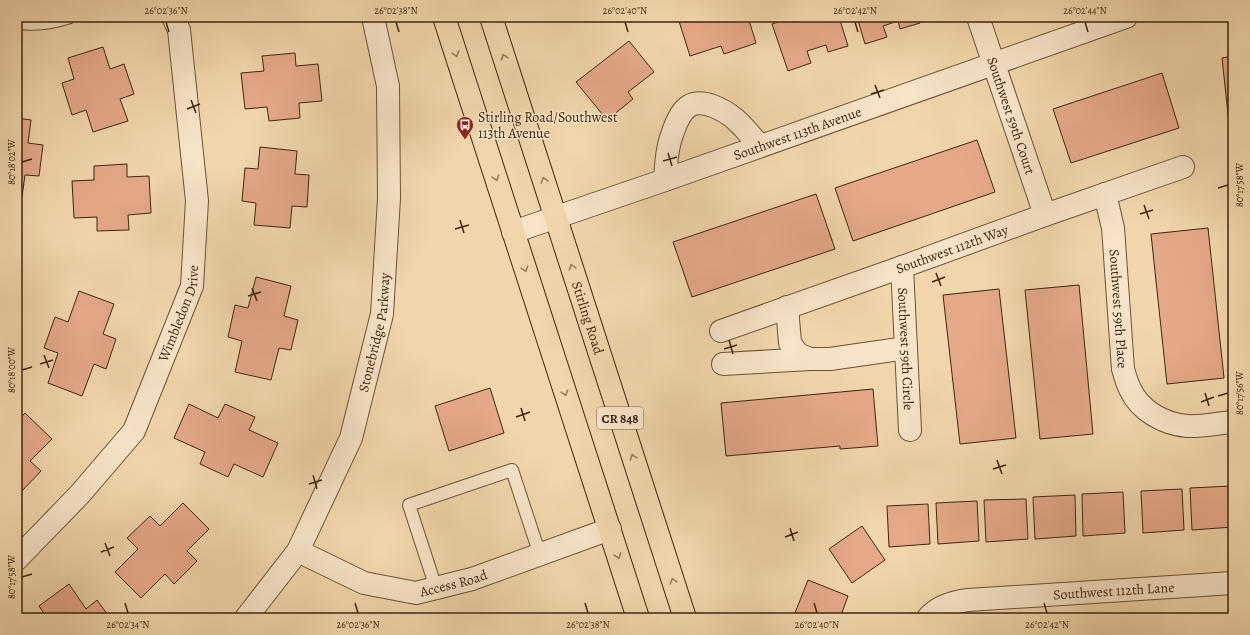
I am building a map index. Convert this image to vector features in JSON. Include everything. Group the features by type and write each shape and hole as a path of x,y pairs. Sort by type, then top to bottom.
{"main road":[{"name":"CR 848","path":"444,17 638,618"},
{"name":"Stirling Road","path":"491,17 685,618"}],"street":[{"name":"Wimbledon Drive","path":"17,559 80,494 134,432 192,286 197,201 180,30 173,17"},
{"name":"Stonebridge Parkway","path":"246,618 298,551 351,438 382,314 389,198 388,86 373,17"},
{"name":"Southwest 59th Court","path":"978,17 1045,215"},
{"name":"Southwest 113th Avenue","path":"513,232 665,180 1126,17"},
{"path":"665,180 672,132 680,115 689,106 707,104 720,109 734,118 760,146"},
{"name":"Southwest 112th Way","path":"721,331 1183,167"},
{"name":"Southwest 59th Place","path":"1106,194 1113,228 1123,369 1130,390 1140,405 1152,415 1169,423 1188,426 1233,422"},
{"name":"Southwest 59th Circle","path":"902,267 910,430"},
{"path":"787,307 790,343 798,354 810,359"},
{"path":"723,364 830,359 906,348"},
{"name":"Access Road","path":"298,551 364,583 416,593 472,579 610,530"},
{"name":"Southwest 112th Lane","path":"928,618 932,613 940,608 953,602 960,601 1233,583"}],"lane":[{"path":"17,23 52,23 70,17"},
{"path":"436,588 409,505 512,470 540,555"}],"building":[{"path":"748,17 756,43 724,54 721,46 690,56 678,18"},
{"path":"793,17 839,17 848,46 828,52 826,45 807,51 811,63 788,71 772,24"},
{"path":"857,17 919,17 920,23 900,29 898,21 883,26 887,37 865,44"},
{"path":"629,41 654,72 628,92 633,99 607,120 576,82"},
{"path":"103,47 110,69 124,64 134,94 120,99 128,121 93,132 86,110 72,115 62,83 74,79 68,58"},
{"path":"295,53 296,66 318,64 322,101 299,103 300,118 269,121 267,107 245,109 241,73 264,71 262,56"},
{"path":"1233,56 1233,161 1222,58"},
{"path":"1162,73 1179,128 1071,163 1053,109"},
{"path":"17,118 31,120 28,143 43,145 39,176 25,175 22,197 17,197"},
{"path":"977,140 995,192 853,241 835,188"},
{"path":"260,147 297,151 295,174 309,175 307,207 292,206 290,228 254,225 256,203 242,201 245,168 258,169"},
{"path":"127,164 127,177 149,176 151,213 128,215 129,230 97,231 97,217 74,218 72,181 94,180 94,166"},
{"path":"816,194 835,249 692,297 673,242"},
{"path":"1208,228 1224,378 1167,384 1151,234"},
{"path":"256,277 291,286 284,316 298,320 291,350 279,348 271,380 235,372 242,341 228,337 235,305 248,308"},
{"path":"1079,285 1093,434 1040,439 1025,290"},
{"path":"999,289 1016,438 960,444 943,295"},
{"path":"79,291 114,304 103,334 116,339 106,369 94,364 82,396 48,383 58,353 44,348 55,317 68,322"},
{"path":"490,388 504,433 449,451 435,406"},
{"path":"873,389 878,446 840,449 840,446 726,456 721,403"},
{"path":"189,404 218,418 225,404 255,417 249,430 278,443 263,477 234,464 228,477 200,464 205,452 174,438"},
{"path":"25,413 52,439 30,461 41,471 19,494 17,493 17,422"},
{"path":"1231,486 1233,527 1192,530 1190,488"},
{"path":"1182,489 1184,530 1143,533 1141,491"},
{"path":"1123,492 1125,533 1083,536 1082,494"},
{"path":"1075,495 1076,536 1035,539 1033,497"},
{"path":"1026,499 1028,539 986,542 984,500"},
{"path":"977,501 979,541 938,544 936,503"},
{"path":"183,503 209,529 187,551 197,561 174,584 165,574 141,598 115,572 138,549 127,538 150,516 160,526"},
{"path":"928,504 930,544 889,547 887,506"},
{"path":"862,526 885,560 852,583 829,549"},
{"path":"808,580 848,596 840,618 793,618"},
{"path":"69,584 86,609 97,600 110,618 47,618 39,606"}],"place":[{"name":"Stirling Road/Southwest 113th Avenue","path":"465,140"}]}
